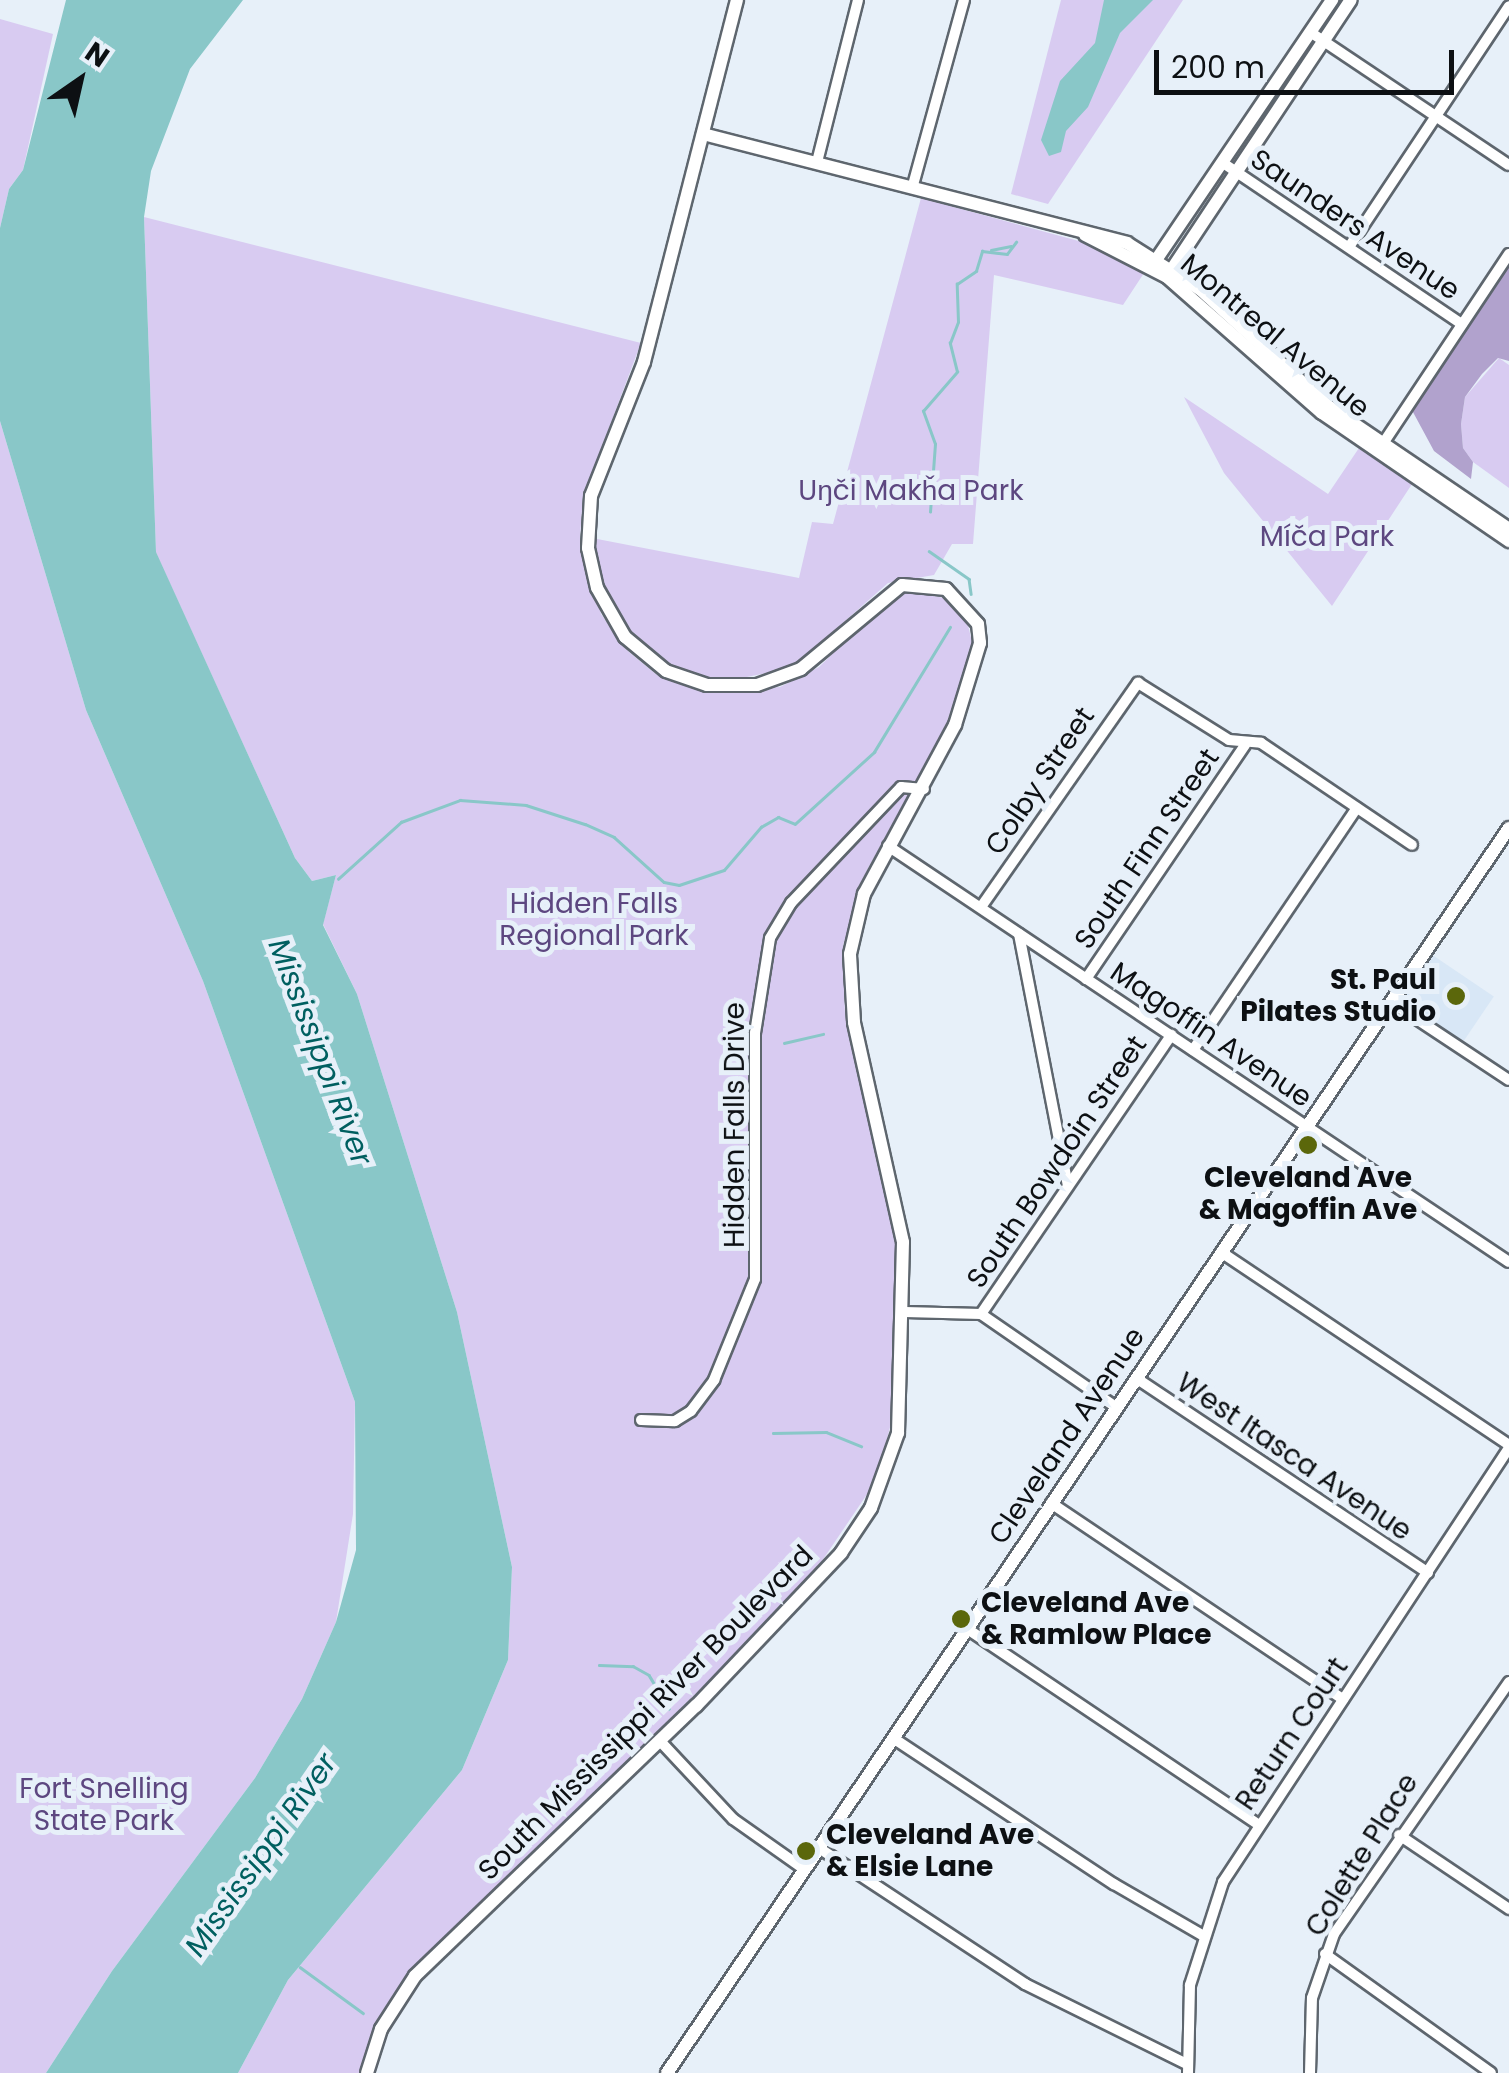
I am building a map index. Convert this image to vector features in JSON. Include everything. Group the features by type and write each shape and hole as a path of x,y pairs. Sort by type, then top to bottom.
{"street":[{"name":"South Mississippi River Boulevard","path":"367,2073 381,2030 415,1976 660,1741 841,1553 871,1508 898,1433 905,1312 899,1215 849,991 856,916 888,846 924,790 955,725 980,643 972,612 946,589 924,582 892,588 801,669 736,688 666,671 625,637 597,588 588,548 591,496 644,362 737,0"},
{"path":"817,162 858,0"},
{"path":"913,185 964,0"},
{"path":"1154,263 1332,0"},
{"path":"1169,273 1352,0"},
{"path":"1349,247 1507,3"},
{"path":"1310,32 1509,165"},
{"name":"Montreal Avenue","path":"703,134 1094,230 1154,263 1241,324 1316,396 1380,448 1509,541"},
{"name":"Saunders Avenue","path":"1223,163 1462,324"},
{"path":"1380,448 1509,254"},
{"name":"Montreal Avenue","path":"1380,448 1509,529"},
{"name":"Colby Street","path":"981,908 1138,683 1245,744"},
{"path":"1245,744 1261,743 1412,845"},
{"name":"South Finn Street","path":"1086,979 1245,744"},
{"name":"Hidden Falls Drive","path":"641,1420 675,1421 692,1411 714,1380 756,1279 756,1033 770,938 791,903 901,787 924,790"},
{"name":"South Bowdoin Street","path":"1193,1050 1357,808"},
{"name":"Cleveland Avenue","path":"667,2073 1509,828"},
{"name":"Magoffin Avenue","path":"888,846 1509,1262"},
{"path":"1019,934 1068,1186"},
{"path":"1391,1002 1509,1080"},
{"name":"South Bowdoin Street","path":"981,1314 1171,1035"},
{"path":"1221,1252 1509,1446"},
{"path":"905,1312 981,1314 1116,1407"},
{"name":"West Itasca Avenue","path":"1136,1378 1428,1572"},
{"name":"Return Court","path":"1187,2069 1190,1985 1202,1934 1258,1824 1509,1446"},
{"path":"1052,1503 1343,1699"},
{"path":"966,1628 1258,1824"},
{"name":"Colette Place","path":"1310,2073 1308,2023 1326,1954 1399,1835 1509,1682"},
{"path":"893,1738 1114,1884 1202,1934"},
{"path":"660,1741 734,1819 804,1869"},
{"path":"1399,1835 1509,1909"},
{"path":"818,1848 1025,1984 1187,2069"},
{"path":"1326,1954 1490,2073"}],"shaded area":[{"path":"1509,247 1509,361 1498,358 1465,397 1461,424 1463,448 1473,462 1471,479 1434,451 1407,401"},
{"path":"1425,950 1494,996 1457,1050 1389,1004"}],"green space":[{"path":"1061,0 1183,0 1048,204 1011,194"},
{"path":"0,19 53,34 23,170 9,189 0,228"},
{"name":"Uŋči Makȟa Park","path":"921,198 1086,243 1146,270 1123,305 994,275 973,544 952,544 934,575 888,583 792,668 722,682 669,665 644,648 609,604 592,538 799,578 812,522 833,524"},
{"name":"Hidden Falls Regional Park","path":"144,217 641,343 583,497 580,537 601,614 629,652 657,675 712,693 780,687 819,667 881,606 909,591 949,599 967,621 973,646 943,734 867,870 843,945 845,1015 897,1251 894,1412 876,1481 805,1586 417,1968 362,2073 238,2073 288,1980 462,1770 508,1660 512,1567 457,1312 357,994 323,924 336,875 312,881 295,858 156,553"},
{"path":"1499,358 1509,365 1509,488 1473,462 1463,448 1461,424 1465,397"},
{"name":"Míča Park","path":"1184,397 1328,494 1361,445 1414,481 1332,606 1224,473"},
{"name":"Fort Snelling State Park","path":"0,421 86,710 203,981 355,1402 353,1514 336,1622 302,1699 255,1778 112,1971 46,2073 0,2073"}],"water":[{"name":"Mississippi River","path":"66,0 243,0 190,69 151,171 144,217 156,552 295,858 312,881 336,875 323,925 357,994 457,1312 512,1567 508,1660 462,1770 288,1980 238,2073 46,2073 112,1971 255,1778 302,1699 336,1622 356,1550 355,1402 203,981 86,710 0,421 0,228 9,189 23,170"},
{"path":"1104,0 1153,0 1120,33 1088,107 1066,131 1061,152 1049,156 1041,140 1060,81 1095,43"}],"waterway":[{"path":"930,512 935,444 923,411 957,372 950,343 958,322 957,284 976,271 982,251 1007,254 1016,242"},
{"path":"991,250 1011,246"},
{"path":"929,551 969,579 971,594"},
{"path":"338,879 401,822 460,800 526,805 585,824 614,837 664,882 679,885 724,870 761,827 778,817 795,824 874,752 950,627"},
{"path":"784,1043 823,1034"},
{"path":"773,1433 826,1432 861,1446"},
{"path":"599,1665 633,1666 649,1675 669,1708"},
{"path":"300,1967 363,2013"}],"place":[{"name":"St. Paul Pilates Studio","path":"1456,996"},
{"name":"Cleveland Ave & Magoffin Ave","path":"1308,1145"},
{"name":"Cleveland Ave & Ramlow Place","path":"961,1619"},
{"name":"Cleveland Ave & Elsie Lane","path":"806,1851"}]}
